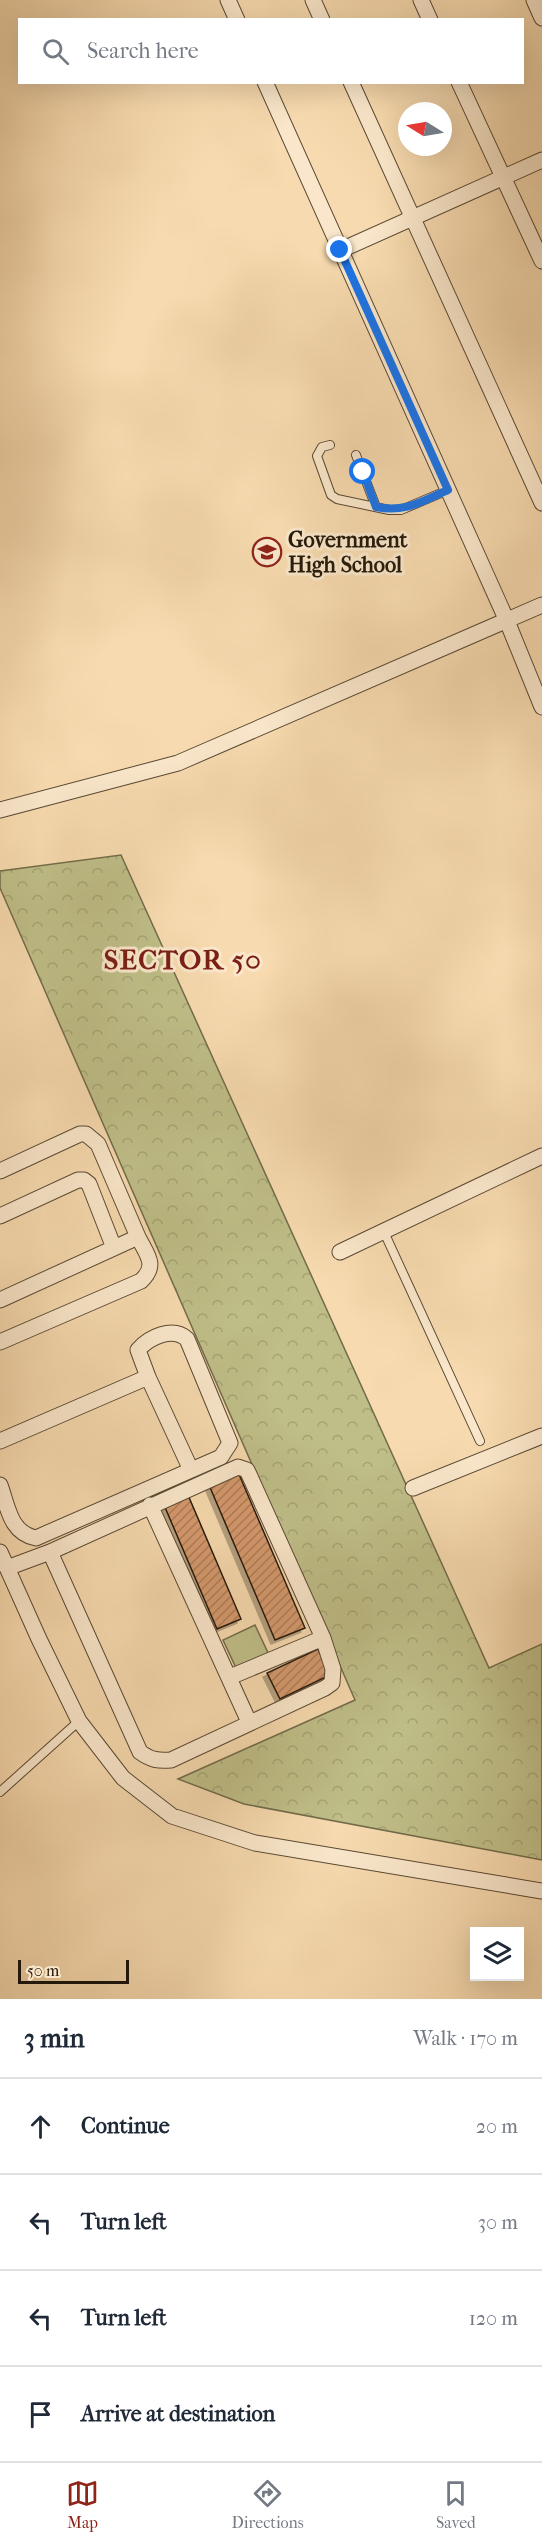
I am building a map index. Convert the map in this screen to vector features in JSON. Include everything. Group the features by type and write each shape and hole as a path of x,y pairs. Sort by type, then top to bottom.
{"street":[{"path":"228,0 236,18"},
{"path":"313,0 321,18"},
{"path":"421,0 429,18"},
{"path":"534,0 542,18"},
{"path":"266,84 507,621 542,707"},
{"path":"352,84 542,503"},
{"path":"460,84 542,261"},
{"path":"340,250 542,160"},
{"path":"0,810 178,763 542,604"},
{"path":"0,1171 80,1134 86,1134 98,1143 151,1262 150,1273 141,1281 0,1342"},
{"path":"340,1252 542,1156"},
{"path":"0,1216 78,1180 84,1180 89,1184 114,1248"},
{"path":"0,1300 138,1237"},
{"path":"0,1485 16,1529 25,1536 36,1538 221,1457 230,1443 187,1339 180,1332 167,1334 145,1343 138,1350 191,1470"},
{"path":"0,1441 148,1377"},
{"path":"413,1488 542,1436"},
{"path":"7,1568 50,1552 238,1467 247,1470 323,1638 333,1669 332,1683 171,1760 158,1761 149,1758 140,1752 50,1552"},
{"path":"150,1505 249,1722"},
{"path":"0,1552 79,1721 123,1778 172,1816 255,1843 542,1891"},
{"path":"230,1677 323,1638"}],"lane":[{"path":"330,445 322,447 317,456 331,495 337,499 401,510 448,490"},
{"path":"356,454 376,507"},
{"path":"384,1232 480,1442"},
{"path":"0,1792 79,1721"}],"green space":[{"path":"121,855 489,1668 542,1644 542,1860 244,1804 178,1779 355,1700 0,888 0,871"},
{"path":"255,1625 269,1655 237,1670 223,1640"}],"building":[{"path":"238,1472 305,1628 275,1640 209,1485"},
{"path":"188,1495 241,1619 217,1629 164,1505"},
{"path":"318,1649 330,1675 280,1699 267,1673"}],"place":[{"name":"Government High School","path":"267,552"}],"district":[{"name":"SECTOR 50","path":"183,959"}],"route":[{"path":"340,250 448,490 401,510 389,510 376,507 363,472"}]}
